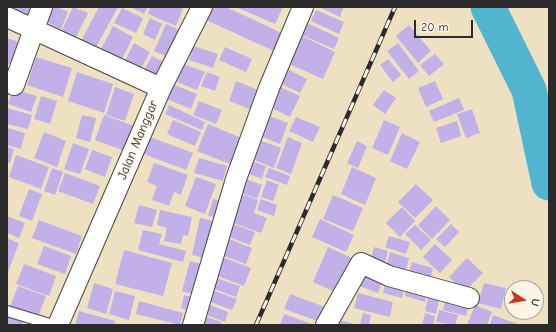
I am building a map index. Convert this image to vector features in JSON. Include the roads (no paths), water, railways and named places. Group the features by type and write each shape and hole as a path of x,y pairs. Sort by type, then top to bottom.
{"street":[{"path":"14,86 33,28 42,7"},
{"path":"161,88 202,7"},
{"path":"193,325 236,179 269,88 303,7"},
{"name":"Jalan Manggar","path":"7,17 161,88 58,325"},
{"path":"326,325 361,263 389,276 469,298"}],"lane":[{"path":"7,311 53,325"}],"waterway":[{"path":"488,7 529,90 549,183"}],"railway":[{"path":"256,325 395,7"}]}
